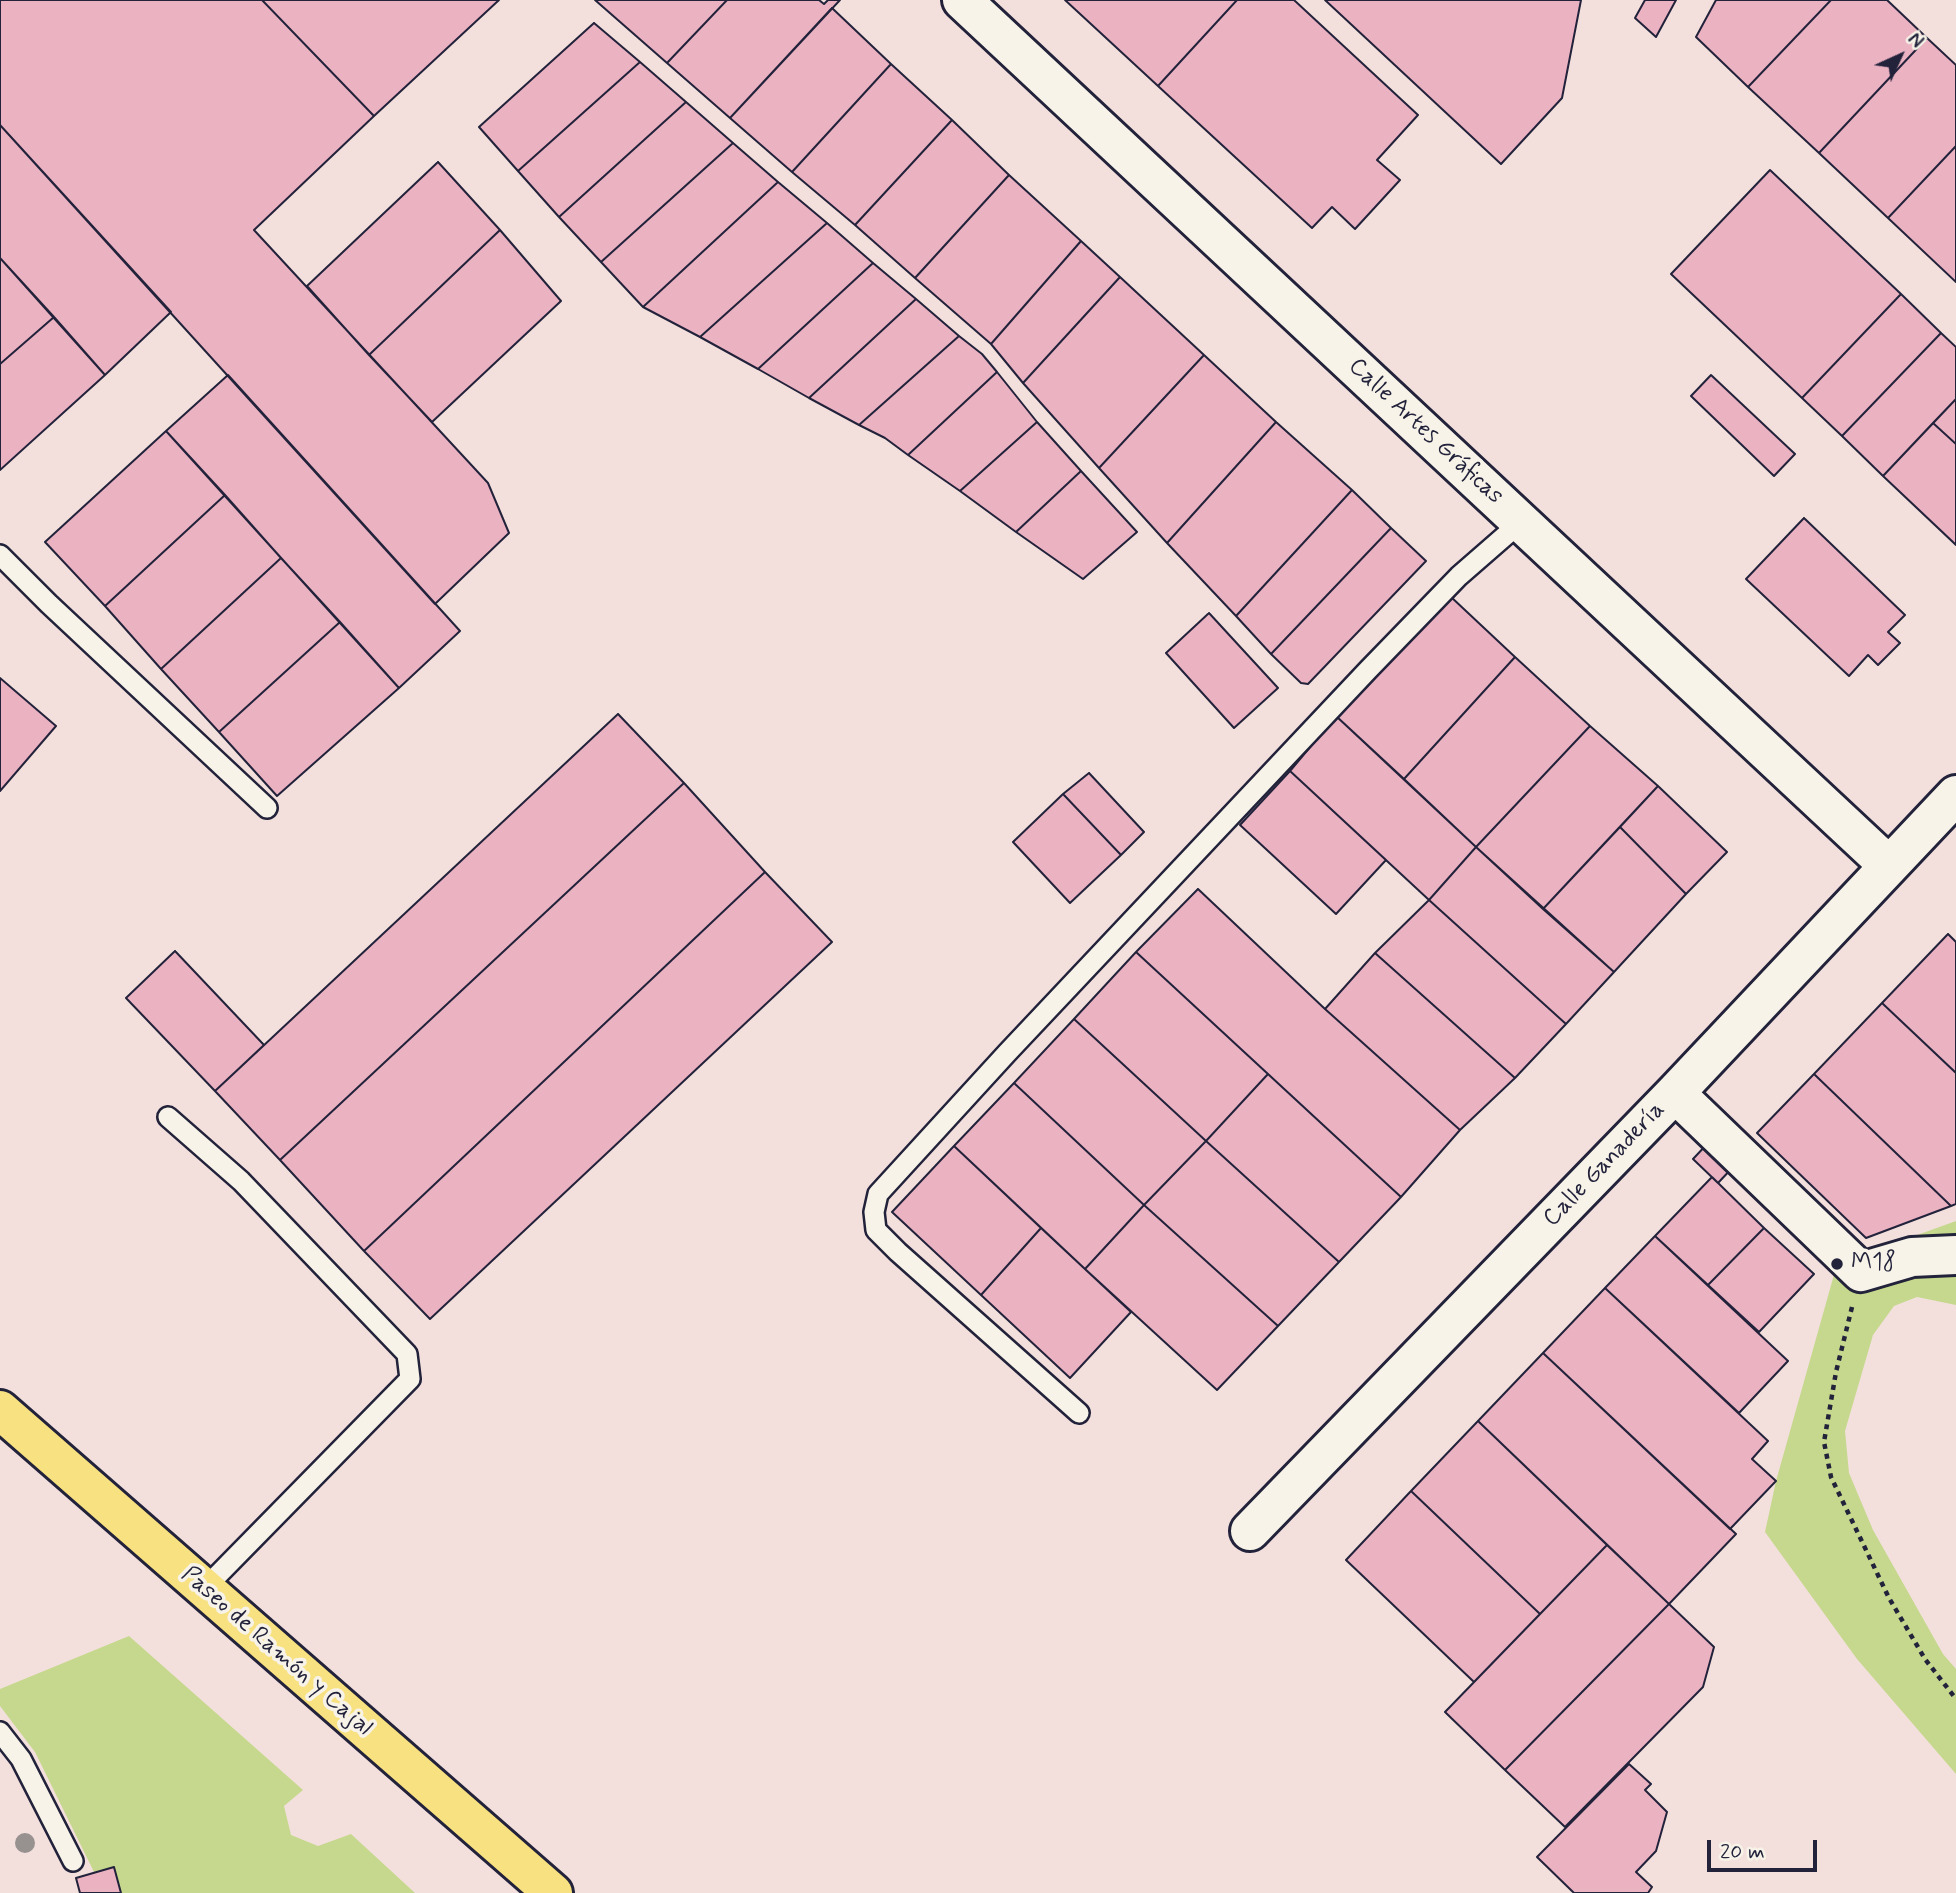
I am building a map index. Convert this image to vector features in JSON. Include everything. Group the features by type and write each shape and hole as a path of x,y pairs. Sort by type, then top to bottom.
{"main road":[{"name":"Paseo de Ramón y Cajal","path":"0,1410 553,1893"}],"street":[{"name":"Calle Artes Gráficas","path":"962,0 1888,865"},
{"name":"Calle Ganadería","path":"1250,1531 1675,1093 1956,795"},
{"path":"1675,1093 1861,1272 1912,1257 1956,1255"}],"lane":[{"path":"1079,1413 876,1230 874,1212 877,1194 1368,670 1459,576 1521,522"},
{"path":"0,555 267,808"},
{"path":"168,1117 241,1181 407,1354 410,1379 204,1589"},
{"path":"0,1732 21,1759 73,1861"}],"path":[{"path":"1861,1272 1836,1372 1824,1442 1831,1477 1889,1598 1925,1659 1956,1699"}],"green space":[{"path":"1956,1221 1956,1305 1917,1297 1894,1306 1873,1335 1845,1431 1849,1473 1873,1530 1943,1654 1956,1669 1956,1774 1857,1659 1765,1532 1776,1481 1837,1264"},
{"path":"129,1636 303,1790 284,1806 291,1835 318,1846 351,1834 415,1893 121,1893 114,1867 94,1872 35,1752 0,1706 0,1689"}],"building":[{"path":"0,0 262,0 374,116 254,230 488,483 509,533 435,604 0,125"},
{"path":"262,0 499,0 374,116"},
{"path":"595,0 727,0 667,63"},
{"path":"727,0 819,0 824,4 828,0 840,0 730,118 667,63"},
{"path":"1065,0 1237,0 1158,86"},
{"path":"1237,0 1294,0 1418,115 1377,160 1400,180 1355,229 1332,207 1312,228 1158,86"},
{"path":"1325,0 1581,0 1562,98 1501,164"},
{"path":"1645,0 1676,0 1656,37 1635,18"},
{"path":"1716,0 1831,0 1748,87 1696,37"},
{"path":"1831,0 1887,0 1927,38 1819,153 1748,87"},
{"path":"832,8 891,64 792,172 730,118"},
{"path":"594,23 640,62 518,171 479,127"},
{"path":"1927,38 1956,65 1956,146 1888,218 1819,153"},
{"path":"640,62 686,102 559,217 518,171"},
{"path":"891,64 952,120 855,225 792,172"},
{"path":"686,102 733,143 601,262 559,217"},
{"path":"952,120 1009,175 915,278 855,225"},
{"path":"0,125 171,312 105,375 0,258"},
{"path":"733,143 778,182 643,307 601,262"},
{"path":"1956,146 1956,282 1888,218"},
{"path":"438,162 500,230 369,355 307,286"},
{"path":"1770,170 1901,294 1802,398 1671,274"},
{"path":"1009,175 1081,241 991,344 915,278"},
{"path":"778,182 827,223 700,337 643,307"},
{"path":"827,223 873,263 758,369 700,337"},
{"path":"500,230 561,301 432,422 369,355"},
{"path":"1081,241 1120,277 1023,383 991,344"},
{"path":"0,258 54,317 0,364"},
{"path":"873,263 916,299 809,398 758,369"},
{"path":"1120,277 1204,355 1099,468 1023,383"},
{"path":"1901,294 1941,333 1842,436 1802,398"},
{"path":"916,299 959,336 859,425 809,398"},
{"path":"54,317 105,375 0,470 0,364"},
{"path":"1941,333 1956,347 1956,399 1883,476 1842,436"},
{"path":"959,336 982,354 997,372 908,455 885,438 859,425"},
{"path":"1204,355 1276,422 1167,543 1099,468"},
{"path":"997,372 1037,422 960,491 908,455"},
{"path":"228,375 460,631 399,688 166,431"},
{"path":"1711,375 1795,454 1774,476 1691,396"},
{"path":"1956,399 1956,444 1933,423"},
{"path":"1037,422 1081,471 1016,532 960,491"},
{"path":"1276,422 1352,490 1236,616 1167,543"},
{"path":"1933,423 1956,444 1956,545 1883,476"},
{"path":"166,431 225,495 105,606 45,542"},
{"path":"1081,471 1137,532 1083,579 1016,532"},
{"path":"1352,490 1391,528 1271,654 1236,616"},
{"path":"225,495 281,558 161,669 105,606"},
{"path":"1804,518 1905,615 1888,632 1900,643 1878,665 1868,655 1849,676 1746,579"},
{"path":"1391,528 1426,561 1308,684 1301,683 1271,654"},
{"path":"281,558 340,622 219,732 161,669"},
{"path":"1450,596 1515,657 1404,779 1336,716"},
{"path":"1209,613 1278,688 1234,728 1166,653"},
{"path":"340,622 399,688 277,796 219,732"},
{"path":"1515,657 1590,726 1476,847 1404,779"},
{"path":"0,678 56,726 0,791"},
{"path":"618,714 684,783 280,1160 215,1091"},
{"path":"1336,716 1476,847 1429,900 1290,771"},
{"path":"1590,726 1658,786 1543,909 1476,847"},
{"path":"1290,771 1386,860 1336,914 1240,825"},
{"path":"1089,773 1144,832 1121,855 1063,794"},
{"path":"684,783 765,872 364,1251 280,1160"},
{"path":"1658,786 1727,852 1686,894 1620,827"},
{"path":"1063,794 1121,855 1070,903 1013,842"},
{"path":"1620,827 1686,894 1614,972 1543,909"},
{"path":"1476,847 1614,972 1566,1024 1429,900"},
{"path":"765,872 832,942 430,1319 364,1251"},
{"path":"1198,889 1325,1009 1460,1130 1401,1197 1136,952"},
{"path":"1429,900 1566,1024 1515,1078 1375,953"},
{"path":"1948,934 1956,942 1956,1073 1882,1003"},
{"path":"175,951 264,1045 215,1091 126,998"},
{"path":"1136,952 1268,1074 1206,1141 1074,1019"},
{"path":"1375,953 1515,1078 1460,1130 1325,1009"},
{"path":"1882,1003 1956,1073 1956,1204 1951,1206 1814,1074"},
{"path":"1074,1019 1206,1141 1144,1205 1014,1083"},
{"path":"1268,1074 1401,1197 1339,1262 1206,1141"},
{"path":"1814,1074 1951,1206 1866,1238 1757,1133"},
{"path":"1014,1083 1144,1205 1085,1269 954,1146"},
{"path":"1206,1141 1339,1262 1278,1326 1144,1205"},
{"path":"1709,1142 1734,1166 1718,1183 1693,1159"},
{"path":"954,1146 1041,1228 981,1295 892,1212"},
{"path":"1712,1177 1764,1228 1708,1285 1655,1236"},
{"path":"1144,1205 1278,1326 1217,1390 1085,1269"},
{"path":"1041,1228 1131,1312 1070,1378 981,1295"},
{"path":"1764,1228 1814,1274 1759,1332 1708,1285"},
{"path":"1655,1236 1788,1361 1739,1413 1605,1288"},
{"path":"1605,1288 1768,1441 1752,1459 1776,1481 1730,1529 1543,1353"},
{"path":"1543,1353 1736,1534 1669,1604 1478,1421"},
{"path":"1478,1421 1607,1545 1540,1614 1411,1491"},
{"path":"1411,1491 1540,1614 1474,1682 1346,1560"},
{"path":"1607,1545 1669,1604 1505,1770 1445,1712"},
{"path":"1669,1604 1714,1647 1703,1687 1565,1827 1505,1770"},
{"path":"1629,1764 1651,1784 1645,1790 1667,1812 1656,1851 1636,1872 1652,1887 1648,1893 1574,1893 1537,1857"},
{"path":"114,1867 121,1893 80,1893 76,1878"}],"place":[{"name":"M18","path":"1837,1264"}]}
